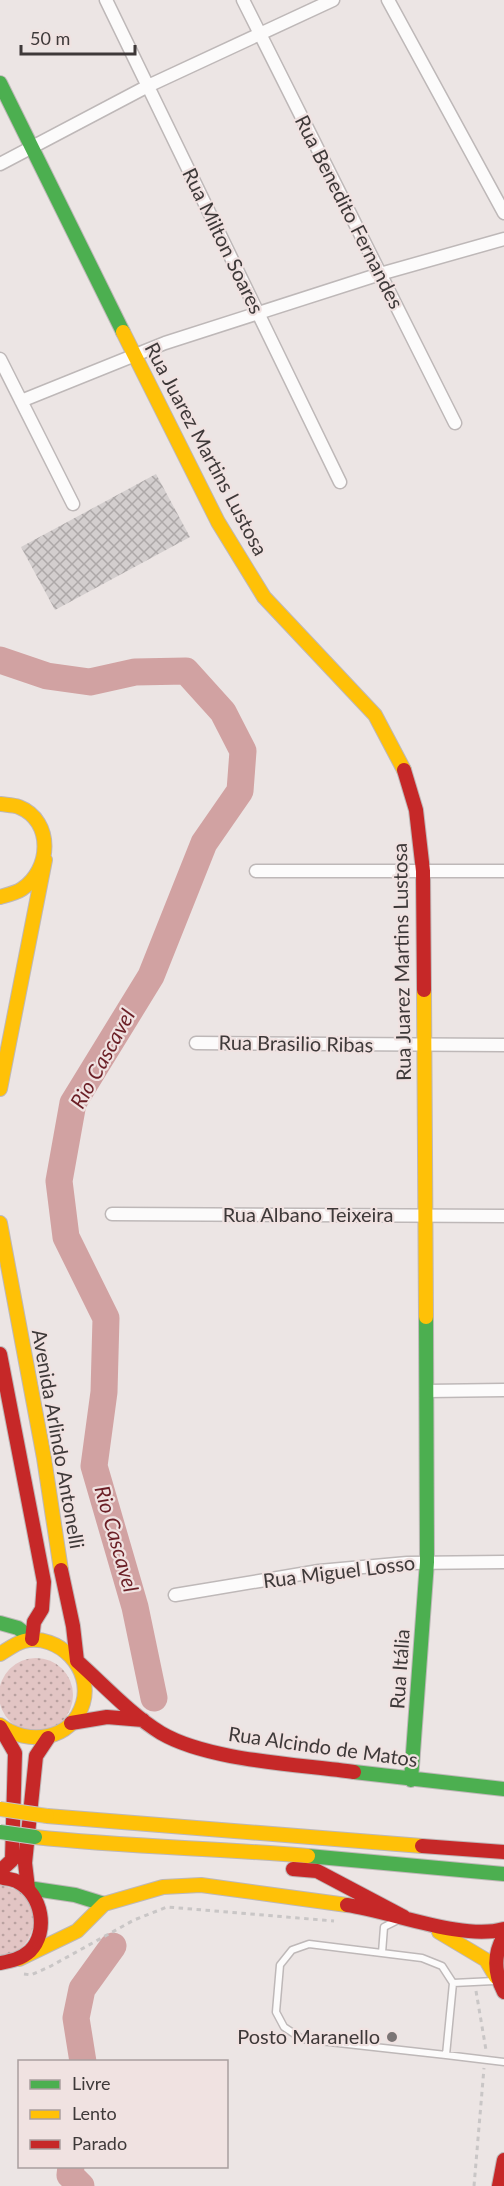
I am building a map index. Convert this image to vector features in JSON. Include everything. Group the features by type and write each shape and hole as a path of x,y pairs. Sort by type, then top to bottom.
{"main road":[{"name":"Rua Juarez Martins Lustosa","path":"0,83 218,522 264,597 375,715 403,767 416,810 423,871 423,1216 427,1391 427,1562"},
{"path":"0,1089 46,845 42,830 33,818 21,808 2,803"},
{"path":"0,897 16,894 29,886 39,874 45,860"},
{"name":"Avenida Arlindo Antonelli","path":"0,1223 44,1458 57,1552 74,1626 77,1661 84,1677 85,1693 81,1709 71,1723"},
{"name":"Avenida Arlindo Antonelli","path":"0,1354 44,1582 41,1617 34,1622 32,1639"},
{"name":"Rua Itália","path":"411,1780 427,1562"},
{"path":"0,1623 18,1628 32,1639"},
{"path":"0,1654 16,1643 32,1639"},
{"name":"Rua Alcindo de Matos","path":"32,1639 50,1641 65,1649 144,1720 162,1733 199,1750 411,1780 504,1789"},
{"name":"Rua Alcindo de Matos","path":"71,1723 106,1716 144,1720"},
{"path":"19,1959 36,1942 42,1919 40,1908 28,1888 25,1863 36,1756 48,1738 71,1723"},
{"path":"0,1726 21,1737 48,1738"},
{"path":"0,1726 15,1753 12,1860 0,1871"},
{"path":"0,1809 47,1816 504,1852"},
{"path":"0,1832 120,1846 225,1850 504,1874"},
{"path":"120,1846 183,1860 317,1871 472,1950 486,1960 499,1983"},
{"path":"0,1877 16,1880 28,1888 75,1895 104,1904"},
{"path":"0,1963 19,1959 77,1931 104,1904 163,1887 201,1885 360,1907 467,1931 490,1933 504,1929"},
{"path":"499,1983 496,1950 504,1936"},
{"path":"498,2186 504,2160"}],"street":[{"name":"Rua Milton Soares","path":"106,0 340,482"},
{"name":"Rua Benedito Fernandes","path":"243,0 455,423"},
{"path":"0,164 148,86 333,0"},
{"path":"388,0 504,213"},
{"path":"21,401 134,354 258,312 504,239"},
{"path":"0,359 73,504"},
{"path":"256,871 504,871"},
{"name":"Rua Brasilio Ribas","path":"196,1043 504,1045"},
{"name":"Rua Albano Teixeira","path":"112,1214 504,1216"},
{"path":"427,1391 504,1390"},
{"name":"Rua Miguel Losso","path":"175,1595 319,1571 427,1562 504,1562"}],"lane":[{"path":"382,1953 384,1927 404,1917"},
{"path":"446,2055 453,1983 442,1966 422,1958 309,1944 292,1950 280,1965 276,2012 284,2027 302,2039 504,2062"},
{"path":"453,1983 499,1983"}],"path":[{"path":"21,1974 31,1975 51,1966 134,1920 167,1907 341,1922"},
{"path":"472,1983 486,2047 474,2186"}],"shaded area":[{"path":"29,1658 43,1658 57,1664 67,1674 73,1688 73,1702 67,1716 57,1726 43,1732 29,1732 15,1726 5,1716 -1,1702 -1,1688 5,1674 15,1664"},
{"path":"0,1885 22,1893 31,1905 34,1920 27,1942 15,1952 0,1956"}],"building":[{"path":"156,474 190,537 55,610 21,547"}],"waterway":[{"name":"Rio Cascavel","path":"0,660 47,676 90,682 135,672 186,671 223,712 243,751 240,791 204,843 151,976 73,1103 59,1181 66,1237 106,1318 104,1392 94,1466 135,1607 154,1698"},
{"name":"Rio Cascavel","path":"83,2060 76,2018 82,1989 113,1946"},
{"name":"Rio Cascavel","path":"71,2168 70,2175 81,2186"}],"traffic: fast":[{"path":"0,83 123,332"},
{"path":"411,1780 427,1562 426,1317"},
{"path":"0,1623 18,1628 32,1639"},
{"path":"354,1772 504,1789"},
{"path":"0,1832 35,1837"},
{"path":"308,1856 504,1874"},
{"path":"28,1888 75,1895 104,1904"}],"traffic: slow":[{"path":"123,332 218,522 264,597 375,715 404,770"},
{"path":"0,804 19,807 30,814 38,823 43,834 44,846 39,870 32,881 20,890 0,897"},
{"path":"0,1089 45,860"},
{"path":"424,990 426,1317"},
{"path":"0,1223 44,1458 61,1570"},
{"path":"0,1654 24,1641 37,1640 61,1648 78,1666 85,1690 83,1703 77,1716 59,1732 48,1736 23,1736 0,1725"},
{"path":"0,1809 47,1816"},
{"path":"47,1816 422,1846"},
{"path":"35,1837 308,1856"},
{"path":"19,1959 77,1931 104,1904 163,1887 201,1885 347,1905"},
{"path":"439,1932 486,1960 496,1977"}],"traffic: jam":[{"path":"404,770 416,810 423,871 424,990"},
{"path":"0,1354 44,1582 42,1609 34,1622 32,1639"},
{"path":"61,1570 73,1626 77,1661 128,1708 161,1733 204,1750 228,1756 354,1772"},
{"path":"71,1723 107,1717 143,1720"},
{"path":"0,1727 15,1753 12,1860 0,1871"},
{"path":"28,1888 25,1863 36,1756 48,1738"},
{"path":"422,1846 504,1852"},
{"path":"293,1869 317,1871 404,1917"},
{"path":"0,1877 16,1881 33,1895 41,1924 40,1934 30,1951 19,1958 0,1963"},
{"path":"347,1905 448,1928 487,1932 504,1929"},
{"path":"504,1936 500,1943 496,1964 498,1978 504,1992"},
{"path":"499,2186 504,2160"}],"place":[{"name":"Posto Maranello","path":"392,2037"}]}
